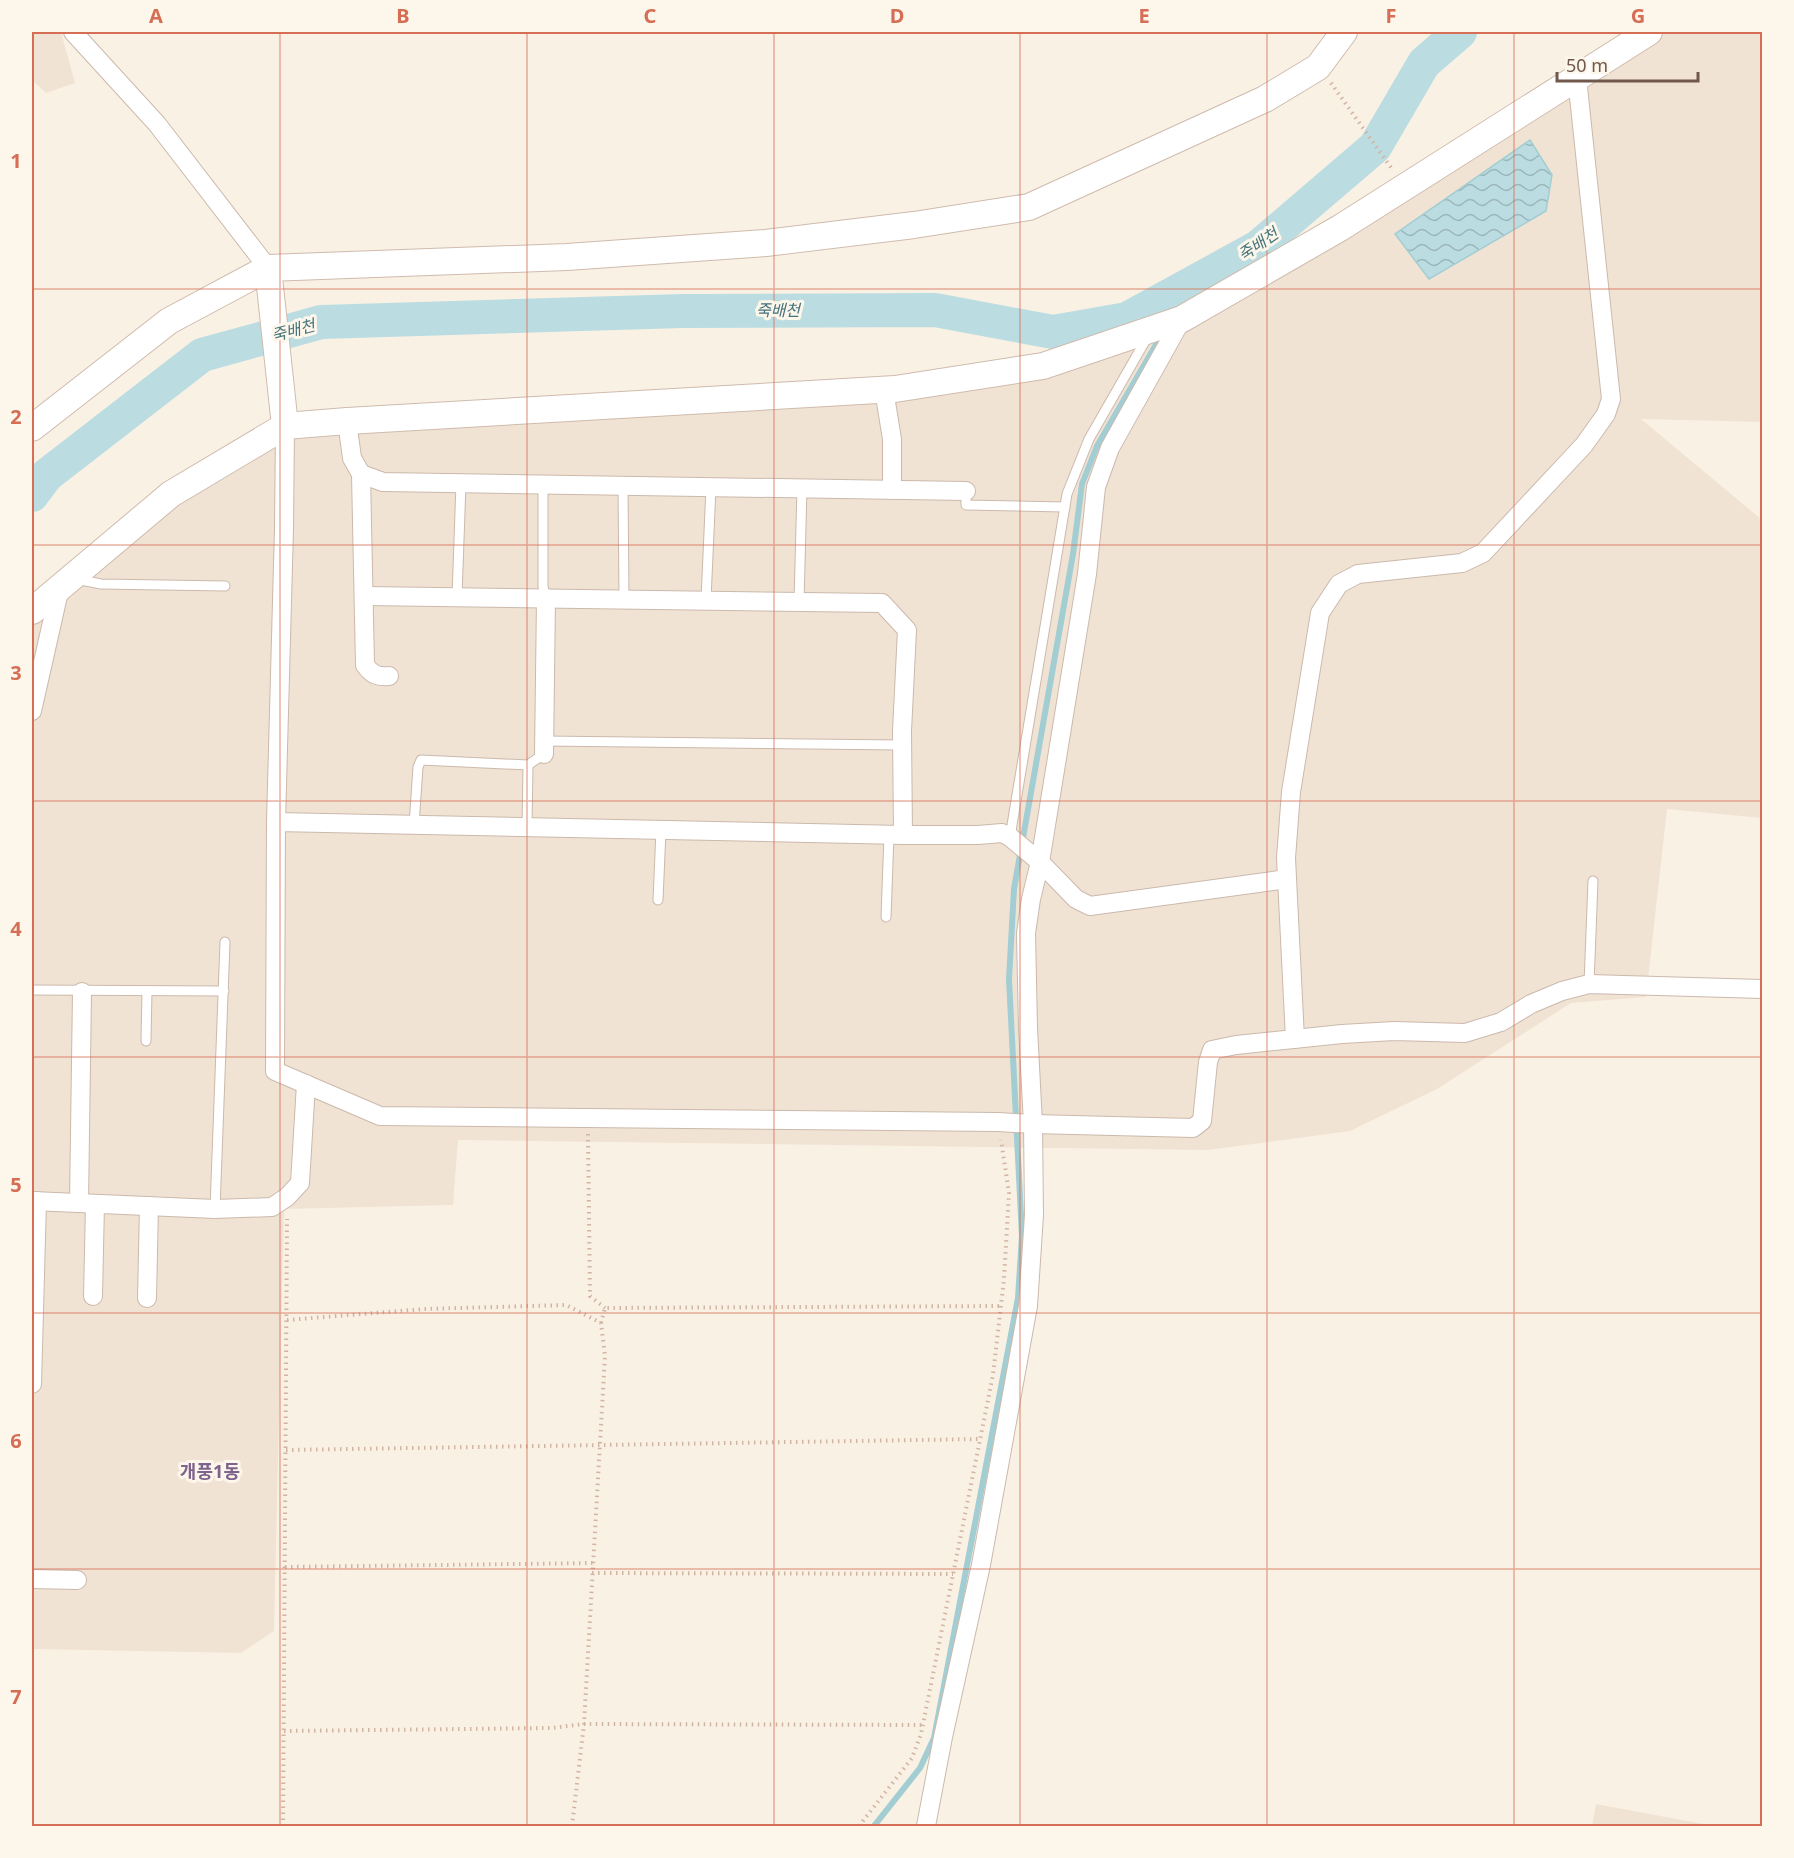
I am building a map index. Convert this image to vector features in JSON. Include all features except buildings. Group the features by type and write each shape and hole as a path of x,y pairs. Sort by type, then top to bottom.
{"street":[{"path":"73,32 157,124 268,268 285,426 276,822 275,1071 380,1116 1003,1122 1193,1128 1202,1121 1208,1062 1212,1050 1295,1039 1394,1031 1465,1033 1502,1022 1531,1004 1562,991 1589,984 1762,989"},
{"path":"32,428 169,321 268,268 567,257 766,243 914,225 1029,207 1265,99 1318,67 1344,32"},
{"path":"32,611 171,494 285,426 884,390 1043,366 1182,319 1341,228 1648,32"},
{"path":"1295,1039 1286,858 1291,792 1320,613 1339,584 1358,574 1462,563 1483,553 1584,445 1606,414 1611,399 1576,78"},
{"path":"926,1827 943,1737 981,1565 1028,1306 1034,1215 1026,933 1087,574 1096,488 1110,448 1182,319"},
{"path":"884,390 892,439 892,490"},
{"path":"347,421 352,458 361,474 365,666 379,677 389,676"},
{"path":"361,474 383,482 966,491"},
{"path":"32,711 65,583"},
{"path":"364,596 882,603 907,630 896,835"},
{"path":"544,748 546,598"},
{"path":"276,822 896,835 978,836 1002,833 1038,860 1076,899 1090,906 1287,879"},
{"path":"82,992 87,1203 93,1296"},
{"path":"32,1383 34,1201 215,1209 272,1207 287,1197 300,1183 306,1084"},
{"path":"147,1298 149,1206"},
{"path":"32,1579 77,1580"}],"lane":[{"path":"1010,837 1067,494 1089,439 1152,329"},
{"path":"457,597 461,483"},
{"path":"543,484 543,587 546,598"},
{"path":"623,486 624,599"},
{"path":"706,600 711,487"},
{"path":"799,602 802,489"},
{"path":"966,491 966,505 1065,507"},
{"path":"65,583 225,586"},
{"path":"527,827 528,765 544,748 902,745"},
{"path":"414,825 418,767 421,760 528,765"},
{"path":"658,900 661,830"},
{"path":"886,917 896,835"},
{"path":"1589,984 1593,881"},
{"path":"215,1209 225,942"},
{"path":"32,990 224,991"},
{"path":"146,1041 147,991"}],"path":[{"path":"1326,76 1395,173"},
{"path":"588,1118 590,1296 605,1308 1001,1306"},
{"path":"859,1827 912,1758 923,1725 993,1375 1001,1306 1009,1193 1003,1122"},
{"path":"283,1827 287,1197"},
{"path":"286,1320 425,1310 566,1305 601,1323"},
{"path":"572,1827 584,1724 605,1356 601,1323 605,1308"},
{"path":"285,1450 981,1439"},
{"path":"285,1567 593,1563"},
{"path":"592,1573 953,1574"},
{"path":"284,1731 551,1728 584,1724 923,1725"}],"shaded area":[{"path":"32,32 61,32 75,83 46,93 32,80"},
{"path":"1649,32 1762,32 1762,422 1641,419 1762,520 1762,818 1667,809 1646,997 1571,1003 1437,1089 1350,1131 1208,1150 458,1140 453,1205 284,1209 274,1631 241,1653 32,1649 32,613 171,494 285,426 1043,366 1182,318"},
{"path":"1596,1804 1714,1826 1592,1826"}],"water":[{"path":"1530,140 1552,175 1546,211 1429,279 1395,234"}],"waterway":[{"name":"죽배천","path":"32,495 47,475 202,355 321,322 683,311 935,310 1053,332 1127,319 1258,247 1375,147 1424,63 1460,32"},
{"path":"1174,314 1191,284"},
{"path":"874,1826 920,1768 934,1738 1018,1298 1022,1236 1009,979 1014,889 1073,554 1082,484 1097,446 1161,336"}],"district":[{"name":"개풍1동","path":"210,1472"}]}
